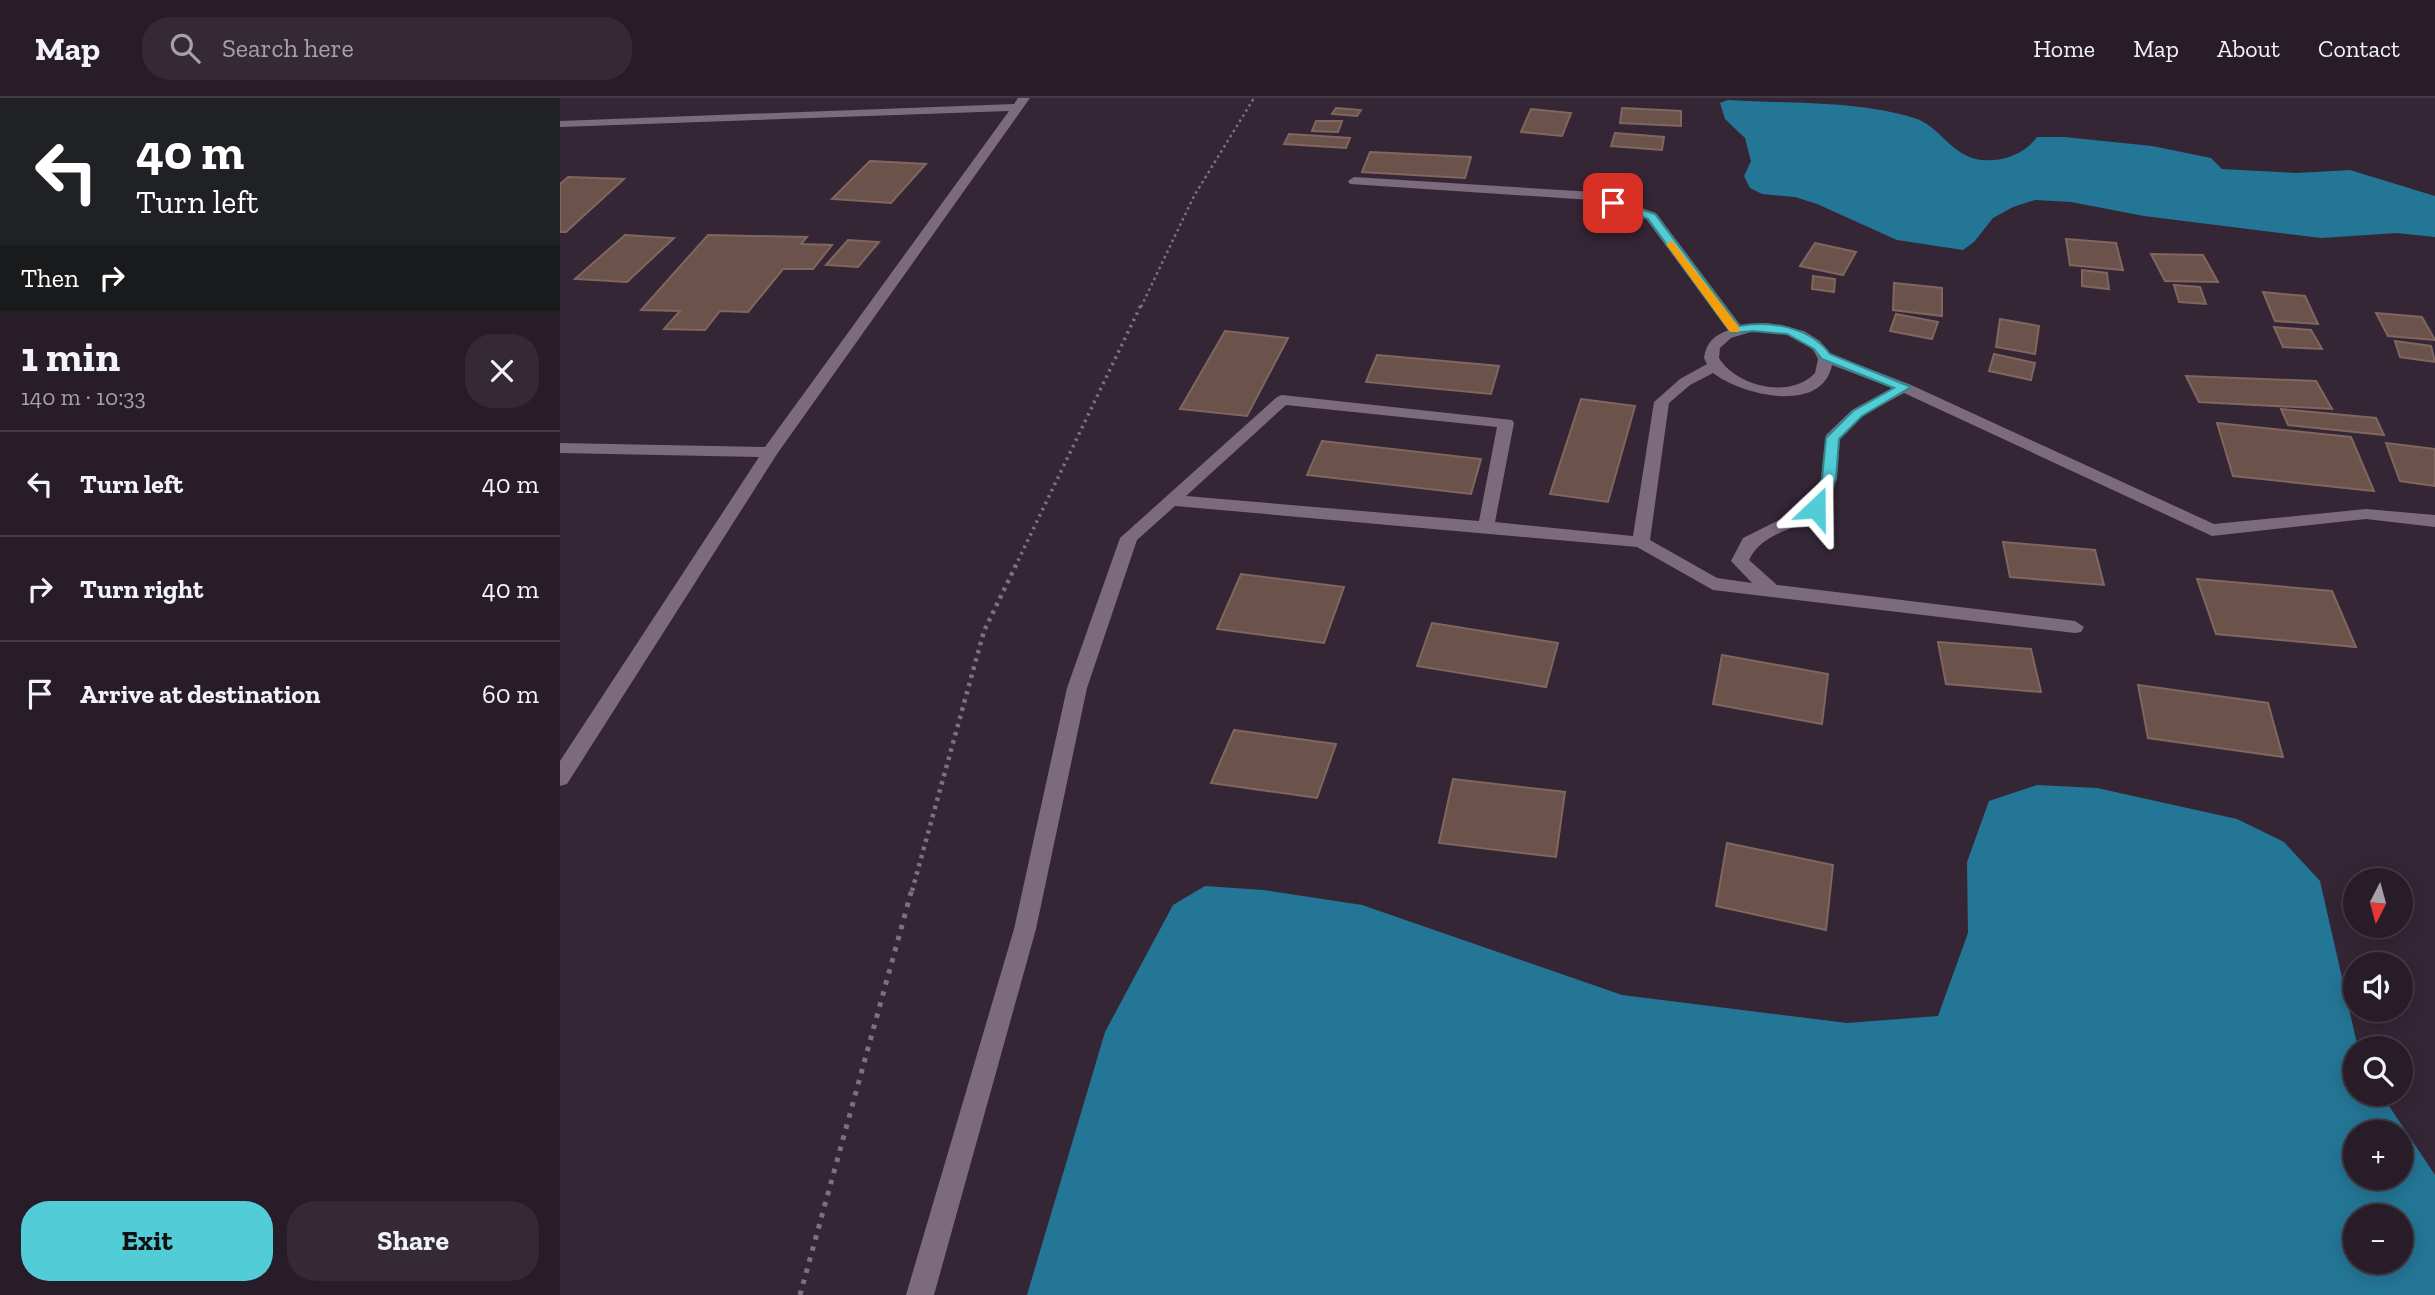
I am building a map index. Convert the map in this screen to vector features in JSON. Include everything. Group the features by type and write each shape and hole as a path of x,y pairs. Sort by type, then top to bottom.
{"street":[{"path":"560,124 1020,103"},
{"path":"560,778 770,452 1020,103"},
{"path":"1354,181 1594,196 1651,216 1736,330"},
{"path":"1826,357 1827,368 1822,377 1811,386 1776,393 1738,385 1714,366 1710,355 1713,345 1736,330 1762,327 1790,331 1812,342 1826,357 1904,387 2212,530 2366,514 2435,521"},
{"path":"1641,542 1662,402 1685,382 1714,366"},
{"path":"1772,591 1740,561 1748,542 1816,508 1829,479 1832,438 1857,413 1904,387"},
{"path":"920,1295 1025,929 1077,688 1129,538 1282,400 1506,423 1486,527"},
{"path":"560,448 770,452"},
{"path":"1170,500 1641,542 1713,584 2075,627"}],"path":[{"path":"800,1295 984,631 1194,196 1254,98"}],"water":[{"path":"1728,100 1845,105 1892,112 1923,122 1962,153 1981,160 2012,156 2026,148 2037,137 2064,137 2152,146 2211,158 2222,169 2297,173 2350,170 2435,196 2435,237 2397,233 2321,238 2144,216 2071,202 2035,200 2013,207 1993,218 1974,242 1963,250 1897,240 1817,204 1795,197 1762,194 1750,188 1744,176 1751,161 1745,138 1725,119 1720,103"},
{"path":"2037,785 2097,788 2237,819 2284,842 2320,881 2343,982 2343,1022 2352,1022 2355,1036 2343,1036 2343,1106 2389,1106 2398,1120 2343,1120 2343,1190 2413,1190 2413,1142 2435,1175 2435,1295 1027,1295 1105,1032 1173,905 1205,886 1263,890 1362,905 1622,995 1847,1023 1938,1016 1968,933 1967,862 1989,801"}],"building":[{"path":"1336,108 1361,110 1357,116 1332,114"},
{"path":"1622,108 1681,111 1681,126 1620,123"},
{"path":"1531,109 1571,113 1562,136 1521,132"},
{"path":"1316,121 1342,121 1338,132 1312,131"},
{"path":"1615,133 1664,137 1662,150 1611,146"},
{"path":"1289,134 1350,138 1346,148 1284,144"},
{"path":"1370,152 1471,157 1465,178 1362,172"},
{"path":"870,161 926,164 891,203 832,199"},
{"path":"568,177 624,179 566,232 560,232 560,184"},
{"path":"625,235 674,238 627,282 575,279"},
{"path":"708,235 807,237 801,244 832,245 813,269 783,269 748,312 720,311 705,330 664,329 680,311 641,310"},
{"path":"2066,239 2116,243 2123,270 2070,265"},
{"path":"848,240 879,242 858,267 826,265"},
{"path":"1815,243 1856,252 1843,275 1800,266"},
{"path":"2151,254 2203,255 2218,282 2165,281"},
{"path":"2082,270 2107,273 2109,289 2082,286"},
{"path":"1813,276 1835,279 1834,292 1812,289"},
{"path":"1894,283 1942,288 1942,316 1893,310"},
{"path":"2174,285 2200,287 2206,304 2179,302"},
{"path":"2263,292 2305,296 2318,324 2275,321"},
{"path":"2376,313 2422,317 2435,340 2388,336"},
{"path":"1896,314 1938,322 1932,339 1890,331"},
{"path":"2000,319 2039,326 2035,354 1996,347"},
{"path":"2274,327 2311,330 2322,349 2283,347"},
{"path":"1225,331 1288,338 1247,416 1180,409"},
{"path":"2395,341 2431,346 2435,362 2400,357"},
{"path":"1994,354 2035,363 2031,380 1989,371"},
{"path":"1377,355 1499,366 1491,394 1366,382"},
{"path":"2186,376 2316,381 2332,409 2199,402"},
{"path":"1581,399 1635,406 1608,502 1550,494"},
{"path":"2281,409 2376,418 2384,435 2288,425"},
{"path":"2217,423 2351,437 2374,491 2233,476"},
{"path":"1322,441 1481,459 1471,494 1307,475"},
{"path":"2386,443 2435,449 2435,486 2400,481"},
{"path":"2003,542 2095,550 2104,585 2010,577"},
{"path":"1241,574 1344,587 1324,643 1217,629"},
{"path":"2197,579 2332,591 2356,647 2216,634"},
{"path":"1432,623 1558,643 1546,687 1417,666"},
{"path":"1938,642 2031,649 2041,692 1946,684"},
{"path":"1722,655 1828,674 1822,724 1713,704"},
{"path":"2138,685 2268,703 2283,757 2148,738"},
{"path":"1234,730 1336,744 1317,798 1211,783"},
{"path":"1453,779 1565,792 1556,857 1439,843"},
{"path":"1727,843 1833,865 1826,930 1716,906"}],"slow traffic":[{"path":"1672,244 1735,329"}],"route":[{"path":"1613,203 1651,216 1736,330 1771,327 1790,331 1806,337 1818,346 1826,357 1904,387 1857,413 1832,438 1829,479 1816,508"}]}
